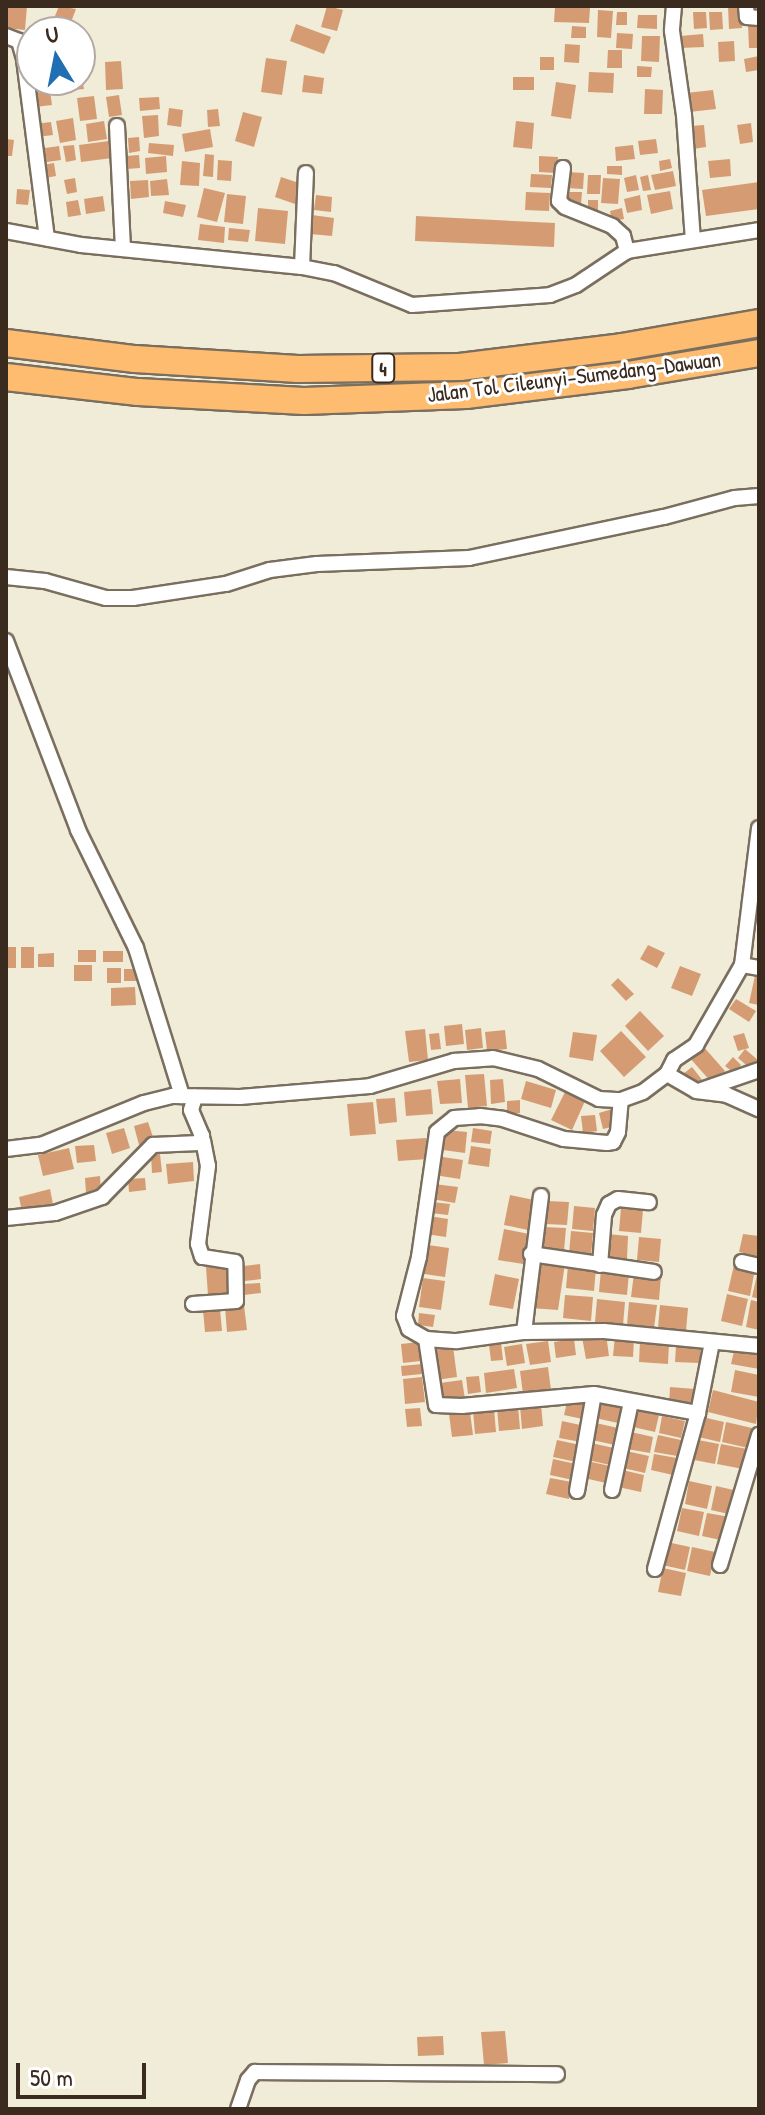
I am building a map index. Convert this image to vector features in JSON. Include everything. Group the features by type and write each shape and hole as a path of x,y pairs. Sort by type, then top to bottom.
{"highway":[{"name":"Jalan Tol Cileunyi–Sumedang–Dawuan","path":"6,343 135,359 298,369 460,367 622,347 759,323"},
{"name":"Jalan Tol Cileunyi–Sumedang–Dawuan","path":"6,377 138,392 319,400 466,395 628,375 759,353"}],"street":[{"path":"674,6 672,31 684,115 693,240"},
{"path":"746,6 747,17 759,18"},
{"path":"6,36 19,41 24,59 47,239"},
{"path":"117,126 123,248"},
{"path":"563,168 559,201 565,207 612,226 623,236 627,251"},
{"path":"302,267 306,173"},
{"path":"6,231 47,239 302,267 334,273 412,305 550,295 576,285 627,251 759,230"},
{"path":"6,577 45,581 106,598 133,598 226,584 270,570 317,564 469,558 664,517 735,498 759,496"},
{"path":"6,641 78,830 136,948 188,1096 192,1118 203,1140 208,1166 198,1244 202,1257 235,1262 236,1301 193,1304"},
{"path":"6,1149 41,1145 144,1103 188,1096 370,1086 454,1061 493,1058 538,1069 599,1099 621,1100 643,1092 667,1074 674,1060 696,1045 742,965 759,828"},
{"path":"742,965 759,968"},
{"path":"696,1091 759,1070"},
{"path":"667,1074 696,1091 727,1095 758,1107"},
{"path":"621,1100 618,1132 613,1142 564,1139 503,1119 480,1116 454,1118 437,1132 419,1257 404,1316 409,1329 426,1339 457,1341 524,1332 604,1331 712,1342 729,1340 759,1346"},
{"path":"6,1218 55,1213 102,1197 153,1145 195,1144 203,1140"},
{"path":"524,1332 531,1254 541,1196"},
{"path":"600,1265 604,1215 609,1204 618,1199 649,1202"},
{"path":"531,1254 654,1272"},
{"path":"742,1262 759,1266"},
{"path":"426,1339 436,1405 462,1406 594,1394 698,1413"},
{"path":"655,1569 698,1413 712,1342"},
{"path":"577,1491 594,1394"},
{"path":"612,1490 631,1402"},
{"path":"720,1565 759,1435"},
{"path":"238,2109 248,2080 255,2072 557,2074"}],"building":[{"path":"8,6 27,6 26,16 16,16 16,29 6,28"},
{"path":"59,6 76,9 73,16 55,16"},
{"path":"327,6 343,10 337,31 321,27"},
{"path":"728,6 741,6 742,28 729,29"},
{"path":"555,7 590,8 589,23 554,22"},
{"path":"598,10 613,11 611,38 597,37"},
{"path":"617,12 627,12 627,25 616,25"},
{"path":"693,12 706,12 707,28 694,29"},
{"path":"709,12 722,12 723,29 710,30"},
{"path":"638,15 657,15 657,29 637,28"},
{"path":"296,24 331,37 324,54 290,41"},
{"path":"748,25 759,25 759,48 749,48"},
{"path":"572,26 586,27 586,38 571,38"},
{"path":"617,33 633,34 632,49 616,48"},
{"path":"703,34 704,47 680,48 680,36"},
{"path":"642,36 660,36 659,62 641,61"},
{"path":"734,41 735,61 719,62 718,42"},
{"path":"565,44 580,45 579,63 564,62"},
{"path":"608,50 622,50 622,68 607,68"},
{"path":"759,56 759,70 746,72 744,59"},
{"path":"540,57 554,57 554,70 540,70"},
{"path":"266,58 287,61 282,95 261,92"},
{"path":"121,61 123,89 106,90 105,62"},
{"path":"637,66 652,67 651,77 637,77"},
{"path":"589,72 614,73 613,93 588,92"},
{"path":"304,75 324,78 322,94 302,92"},
{"path":"513,77 534,77 534,90 513,90"},
{"path":"556,82 576,85 571,119 551,116"},
{"path":"645,89 663,90 662,114 644,114"},
{"path":"713,90 716,109 689,112 686,93"},
{"path":"119,95 122,115 109,117 106,97"},
{"path":"33,96 51,96 52,105 35,107"},
{"path":"94,96 97,119 80,121 77,98"},
{"path":"159,97 160,109 140,111 139,98"},
{"path":"169,108 183,110 181,127 167,125"},
{"path":"218,109 220,126 208,127 207,110"},
{"path":"243,112 262,117 254,147 235,141"},
{"path":"158,115 159,136 144,138 142,116"},
{"path":"73,118 76,140 60,143 56,121"},
{"path":"104,121 107,139 88,142 86,124"},
{"path":"516,121 534,123 532,149 513,147"},
{"path":"51,122 53,135 37,137 35,124"},
{"path":"751,123 753,142 740,144 737,125"},
{"path":"704,125 706,147 693,149 691,126"},
{"path":"210,129 213,147 185,152 182,134"},
{"path":"139,137 140,151 129,153 128,138"},
{"path":"6,139 14,140 12,156 6,156"},
{"path":"656,139 658,153 640,155 638,141"},
{"path":"109,141 112,158 81,162 79,145"},
{"path":"149,143 174,145 173,156 148,153"},
{"path":"74,145 76,160 66,162 63,146"},
{"path":"633,145 635,159 616,161 615,147"},
{"path":"59,146 61,160 40,163 38,149"},
{"path":"205,154 214,155 213,177 203,176"},
{"path":"139,155 140,168 127,169 126,156"},
{"path":"166,156 167,172 146,174 145,158"},
{"path":"539,156 558,157 557,173 539,172"},
{"path":"670,159 672,168 660,171 659,161"},
{"path":"730,159 731,176 710,178 708,161"},
{"path":"218,160 232,161 231,181 217,180"},
{"path":"182,161 200,163 199,186 180,185"},
{"path":"54,163 56,176 45,178 43,165"},
{"path":"607,166 622,166 622,175 607,174"},
{"path":"673,171 676,186 655,190 651,175"},
{"path":"567,172 584,173 583,189 567,188"},
{"path":"531,174 552,175 551,188 530,187"},
{"path":"588,175 601,175 600,194 587,194"},
{"path":"636,175 639,190 627,192 624,178"},
{"path":"648,175 651,190 643,191 640,177"},
{"path":"281,177 302,184 295,204 275,197"},
{"path":"75,178 77,192 67,194 64,180"},
{"path":"603,178 620,179 618,204 601,203"},
{"path":"167,179 169,195 151,196 150,181"},
{"path":"148,180 149,197 131,199 130,181"},
{"path":"759,182 759,209 706,216 702,190"},
{"path":"204,188 225,193 217,222 197,217"},
{"path":"17,189 30,190 28,205 16,204"},
{"path":"670,191 673,209 651,214 647,195"},
{"path":"526,192 550,193 549,211 525,210"},
{"path":"567,192 582,192 581,204 567,204"},
{"path":"227,194 246,196 243,224 224,222"},
{"path":"316,195 332,197 331,212 314,210"},
{"path":"640,195 642,210 627,213 624,199"},
{"path":"103,196 105,211 86,214 84,199"},
{"path":"78,200 81,215 68,217 66,202"},
{"path":"588,200 598,200 598,212 588,211"},
{"path":"165,201 186,205 183,217 163,213"},
{"path":"258,208 288,211 285,244 255,241"},
{"path":"622,208 624,219 612,221 610,211"},
{"path":"312,215 334,218 332,236 310,234"},
{"path":"416,216 555,223 554,247 415,241"},
{"path":"200,224 225,227 224,243 198,240"},
{"path":"229,228 250,230 248,242 228,240"},
{"path":"648,945 665,953 657,968 640,959"},
{"path":"6,947 16,947 16,968 6,968"},
{"path":"21,947 34,947 34,968 21,968"},
{"path":"78,950 96,950 96,962 78,962"},
{"path":"103,951 123,951 123,962 103,962"},
{"path":"54,953 54,967 38,967 38,954"},
{"path":"74,965 92,965 92,981 74,981"},
{"path":"680,966 701,974 692,996 671,988"},
{"path":"107,968 121,968 121,983 107,983"},
{"path":"124,969 139,969 139,981 124,981"},
{"path":"756,971 759,971 759,1005 749,1003"},
{"path":"618,978 634,994 626,1001 611,985"},
{"path":"135,987 136,1005 111,1006 111,988"},
{"path":"736,999 756,1011 749,1022 729,1009"},
{"path":"640,1011 664,1036 648,1051 625,1026"},
{"path":"462,1024 464,1044 446,1046 444,1026"},
{"path":"481,1028 483,1048 467,1050 465,1030"},
{"path":"425,1029 428,1060 409,1062 405,1031"},
{"path":"505,1030 507,1049 487,1051 485,1032"},
{"path":"621,1031 646,1057 624,1077 600,1051"},
{"path":"573,1032 597,1035 593,1061 569,1057"},
{"path":"439,1033 441,1049 431,1050 429,1034"},
{"path":"744,1033 749,1048 738,1051 733,1036"},
{"path":"702,1045 725,1071 712,1083 689,1057"},
{"path":"745,1049 759,1061 751,1069 738,1058"},
{"path":"733,1057 741,1065 734,1073 725,1066"},
{"path":"692,1067 703,1081 694,1088 683,1074"},
{"path":"484,1074 487,1106 468,1108 465,1075"},
{"path":"460,1079 462,1103 440,1104 437,1081"},
{"path":"503,1079 505,1102 491,1104 490,1080"},
{"path":"526,1081 556,1090 551,1108 521,1099"},
{"path":"431,1089 433,1114 406,1116 404,1092"},
{"path":"565,1092 585,1101 572,1130 551,1120"},
{"path":"395,1098 397,1122 379,1124 376,1099"},
{"path":"520,1100 520,1113 507,1114 507,1101"},
{"path":"373,1102 376,1134 350,1136 347,1104"},
{"path":"612,1109 616,1126 603,1129 599,1113"},
{"path":"595,1115 597,1131 583,1133 581,1116"},
{"path":"148,1122 154,1140 139,1145 134,1126"},
{"path":"124,1128 130,1148 112,1154 106,1133"},
{"path":"473,1128 492,1131 490,1144 471,1142"},
{"path":"446,1130 467,1132 465,1153 443,1150"},
{"path":"426,1138 428,1159 398,1161 396,1140"},
{"path":"94,1145 96,1161 77,1163 75,1146"},
{"path":"471,1146 491,1149 489,1167 468,1164"},
{"path":"69,1148 74,1169 43,1176 38,1155"},
{"path":"160,1154 162,1172 152,1173 151,1155"},
{"path":"436,1156 463,1160 460,1179 434,1175"},
{"path":"193,1162 194,1181 168,1184 166,1164"},
{"path":"100,1176 101,1191 86,1193 85,1178"},
{"path":"145,1178 146,1190 129,1192 128,1179"},
{"path":"434,1184 458,1187 455,1203 432,1199"},
{"path":"50,1189 53,1204 22,1212 19,1197"},
{"path":"510,1195 534,1200 528,1230 504,1225"},
{"path":"547,1201 569,1202 567,1225 545,1224"},
{"path":"432,1202 450,1204 448,1215 431,1213"},
{"path":"574,1206 595,1208 593,1231 572,1229"},
{"path":"621,1208 643,1210 641,1233 619,1231"},
{"path":"429,1216 448,1219 446,1237 426,1234"},
{"path":"544,1227 566,1228 564,1251 542,1250"},
{"path":"504,1229 529,1234 523,1264 498,1260"},
{"path":"571,1231 593,1233 591,1256 569,1254"},
{"path":"607,1234 628,1236 627,1259 605,1257"},
{"path":"743,1234 759,1236 757,1256 739,1252"},
{"path":"639,1237 661,1239 659,1262 637,1260"},
{"path":"428,1245 449,1248 445,1277 424,1274"},
{"path":"537,1261 565,1264 558,1310 530,1308"},
{"path":"260,1264 261,1279 245,1281 244,1266"},
{"path":"229,1265 231,1293 208,1295 206,1267"},
{"path":"568,1265 596,1268 594,1291 566,1288"},
{"path":"734,1265 755,1269 750,1296 728,1291"},
{"path":"601,1269 629,1272 627,1295 599,1292"},
{"path":"759,1270 759,1299 752,1297"},
{"path":"634,1273 661,1276 659,1300 631,1297"},
{"path":"495,1274 519,1279 513,1309 489,1305"},
{"path":"423,1278 445,1281 441,1310 419,1307"},
{"path":"260,1283 261,1293 244,1295 243,1284"},
{"path":"727,1294 748,1299 742,1326 721,1321"},
{"path":"565,1295 593,1297 591,1321 563,1318"},
{"path":"597,1299 625,1302 623,1325 595,1322"},
{"path":"751,1300 759,1302 759,1330 746,1327"},
{"path":"629,1302 657,1305 654,1328 627,1325"},
{"path":"244,1305 247,1330 227,1332 225,1307"},
{"path":"660,1305 688,1308 686,1331 658,1328"},
{"path":"220,1309 222,1331 205,1332 203,1310"},
{"path":"419,1313 435,1315 433,1327 418,1325"},
{"path":"606,1334 609,1356 586,1359 582,1337"},
{"path":"615,1336 634,1338 633,1357 613,1356"},
{"path":"574,1339 576,1355 556,1358 554,1342"},
{"path":"548,1341 551,1362 530,1365 526,1344"},
{"path":"640,1341 669,1343 668,1364 639,1362"},
{"path":"419,1342 421,1361 403,1363 401,1344"},
{"path":"501,1343 503,1360 491,1361 489,1345"},
{"path":"522,1344 525,1363 507,1366 504,1347"},
{"path":"453,1346 457,1377 436,1380 432,1349"},
{"path":"676,1346 701,1347 700,1363 675,1362"},
{"path":"735,1347 759,1352 759,1369 731,1364"},
{"path":"422,1364 422,1374 402,1376 401,1366"},
{"path":"548,1367 551,1390 523,1394 520,1371"},
{"path":"514,1369 517,1388 486,1393 484,1373"},
{"path":"735,1370 759,1375 759,1397 731,1392"},
{"path":"479,1376 481,1392 468,1394 466,1377"},
{"path":"422,1377 425,1402 405,1404 403,1379"},
{"path":"462,1380 465,1399 442,1402 440,1383"},
{"path":"670,1387 695,1389 694,1407 669,1405"},
{"path":"713,1390 759,1402 756,1424 708,1412"},
{"path":"568,1398 591,1403 587,1420 564,1415"},
{"path":"599,1402 621,1406 618,1423 595,1418"},
{"path":"541,1404 543,1426 522,1429 520,1406"},
{"path":"518,1406 520,1429 499,1431 497,1408"},
{"path":"420,1408 422,1426 407,1427 405,1409"},
{"path":"494,1409 496,1432 475,1434 473,1411"},
{"path":"636,1411 659,1415 655,1432 633,1427"},
{"path":"470,1412 473,1435 452,1437 449,1414"},
{"path":"662,1416 685,1421 681,1438 659,1433"},
{"path":"698,1416 724,1422 720,1442 694,1436"},
{"path":"562,1421 585,1426 581,1442 559,1438"},
{"path":"726,1422 752,1428 748,1448 722,1442"},
{"path":"596,1423 618,1428 615,1445 592,1440"},
{"path":"631,1432 653,1437 650,1453 627,1449"},
{"path":"658,1435 681,1440 677,1456 654,1452"},
{"path":"693,1439 719,1444 715,1464 689,1459"},
{"path":"557,1440 580,1445 576,1462 553,1457"},
{"path":"591,1443 614,1448 610,1465 588,1460"},
{"path":"721,1444 747,1449 743,1469 717,1464"},
{"path":"626,1451 649,1456 645,1473 623,1468"},
{"path":"654,1454 677,1458 673,1475 651,1470"},
{"path":"553,1459 576,1464 573,1480 550,1475"},
{"path":"587,1461 610,1466 606,1483 584,1478"},
{"path":"622,1470 644,1475 641,1492 618,1487"},
{"path":"550,1478 572,1482 569,1499 546,1494"},
{"path":"689,1481 712,1486 707,1509 685,1504"},
{"path":"716,1486 738,1491 733,1515 711,1510"},
{"path":"682,1508 704,1512 699,1536 677,1531"},
{"path":"707,1513 730,1517 725,1541 702,1536"},
{"path":"667,1542 690,1547 685,1570 662,1565"},
{"path":"692,1547 715,1552 710,1576 687,1571"},
{"path":"663,1568 686,1573 681,1596 658,1592"},
{"path":"505,2031 508,2063 484,2065 481,2032"},
{"path":"443,2036 444,2055 418,2056 417,2037"}]}
